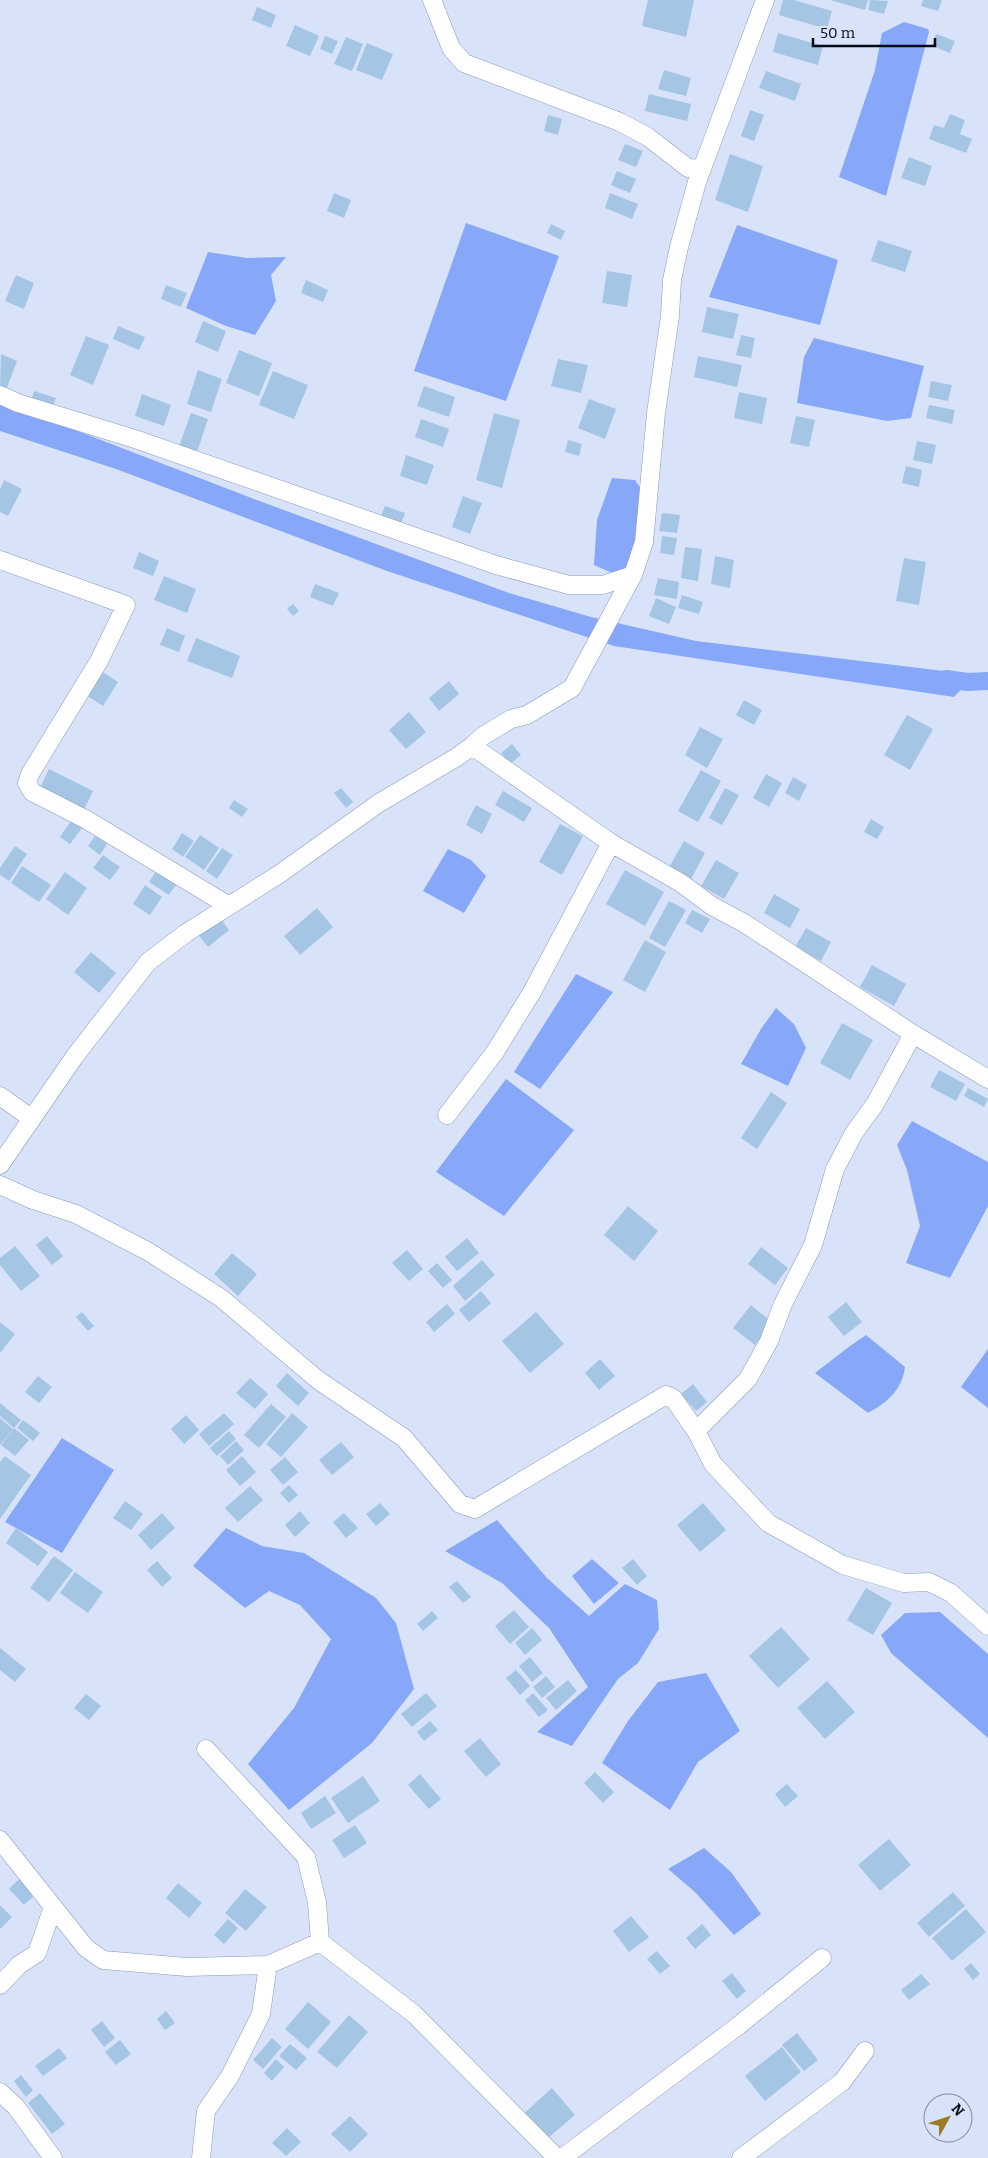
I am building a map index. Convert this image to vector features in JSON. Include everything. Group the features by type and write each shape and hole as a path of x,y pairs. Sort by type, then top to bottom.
{"street":[{"path":"432,0 451,48 464,63 620,122 648,137 688,168 702,169"},
{"path":"0,1165 75,1056 148,962 186,933 278,875 379,803 457,757 483,736 511,719 527,715 568,692 577,682 633,575 644,542 656,413 670,316 672,280 687,214 765,0"},
{"path":"0,394 18,403 135,440 330,509 532,575 569,585 596,586 633,575"},
{"path":"0,560 126,605 99,661 30,774 27,783 32,792 87,820 229,906"},
{"path":"472,746 610,843 681,883 712,906 744,923 913,1034 988,1079"},
{"path":"447,1115 495,1052 532,992 610,843"},
{"path":"696,1431 748,1379 769,1341 783,1304 813,1245 835,1169 854,1133 875,1104 913,1034"},
{"path":"0,1096 31,1118"},
{"path":"0,1185 33,1200 76,1214 149,1252 221,1298 318,1380 404,1438 460,1504 467,1508 475,1509 666,1395 673,1398 696,1431 713,1464 768,1523 843,1565 904,1583 930,1582 951,1593 988,1626"},
{"path":"206,1749 306,1858 317,1902 320,1942 414,2014 557,2158"},
{"path":"0,1840 86,1948 103,1960 187,1967 268,1965 320,1942"},
{"path":"0,1985 19,1965 37,1952 53,1907"},
{"path":"562,2158 738,2026 822,1958"},
{"path":"201,2158 206,2111 230,2076 261,2014 268,1965"},
{"path":"741,2158 842,2082 865,2051"},
{"path":"0,2092 16,2107 53,2158"}],"water":[{"path":"904,22 928,29 929,32 886,196 839,177 875,70 882,33"},
{"path":"466,223 559,256 506,401 414,371"},
{"path":"737,225 838,260 820,325 709,297"},
{"path":"208,252 247,258 286,257 271,275 276,301 255,335 226,326 186,308"},
{"path":"814,338 924,366 911,418 887,421 797,403 804,357"},
{"path":"0,401 254,499 509,593 591,617 696,641 952,672 968,682 954,697 614,646 387,571 116,469 0,431"},
{"path":"612,478 635,480 641,489 640,554 619,576 594,565 597,520"},
{"path":"448,849 471,860 486,876 464,913 423,891"},
{"path":"576,974 613,992 540,1089 514,1072"},
{"path":"776,1008 794,1024 806,1048 788,1086 741,1064 761,1029"},
{"path":"506,1079 574,1130 504,1216 436,1172"},
{"path":"912,1121 988,1162 988,1206 950,1278 906,1263 920,1226 907,1170 897,1145"},
{"path":"866,1335 905,1367 897,1389 881,1405 868,1413 815,1373"},
{"path":"988,1349 988,1408 961,1387"},
{"path":"62,1438 114,1470 62,1553 5,1522"},
{"path":"497,1520 547,1578 589,1616 625,1584 657,1600 659,1629 638,1663 618,1679 572,1746 537,1732 588,1687 549,1628 502,1583 445,1551"},
{"path":"226,1528 262,1546 304,1553 376,1598 396,1623 414,1689 372,1743 289,1810 248,1764 294,1708 331,1639 300,1605 269,1591 245,1608 193,1566"},
{"path":"592,1559 619,1583 594,1604 572,1576"},
{"path":"940,1612 988,1654 988,1738 891,1653 881,1635 905,1613"},
{"path":"706,1673 740,1731 698,1762 670,1810 602,1763 628,1721 658,1682"},
{"path":"704,1848 731,1872 761,1914 734,1935 695,1892 668,1869"}],"building":[{"path":"648,0 694,0 686,37 642,26"},
{"path":"783,0 794,0 832,11 827,29 779,15"},
{"path":"830,0 868,0 865,10"},
{"path":"870,0 888,1 884,14 868,10"},
{"path":"923,0 942,0 938,11 921,6"},
{"path":"257,7 276,15 271,28 252,20"},
{"path":"295,25 319,36 310,56 286,46"},
{"path":"778,33 823,46 818,65 773,52"},
{"path":"936,34 955,41 950,53 932,46"},
{"path":"325,36 338,41 332,54 320,49"},
{"path":"346,37 363,44 352,71 334,64"},
{"path":"367,43 393,54 382,80 356,70"},
{"path":"664,70 691,78 686,96 658,89"},
{"path":"766,71 801,84 795,101 759,88"},
{"path":"649,94 691,104 687,121 645,111"},
{"path":"750,110 764,115 754,141 741,136"},
{"path":"950,114 965,120 960,134 972,139 966,153 929,139 934,125 944,128"},
{"path":"548,115 562,119 558,135 544,131"},
{"path":"625,144 643,151 636,167 618,160"},
{"path":"730,154 763,166 748,212 715,200"},
{"path":"909,157 932,166 925,186 901,178"},
{"path":"617,171 636,179 630,193 611,185"},
{"path":"334,193 351,200 344,218 327,211"},
{"path":"610,193 638,204 632,219 605,208"},
{"path":"551,224 565,231 561,240 547,233"},
{"path":"878,240 912,251 905,272 871,261"},
{"path":"607,271 632,275 627,307 602,303"},
{"path":"16,275 34,283 24,309 5,301"},
{"path":"306,280 328,290 323,302 301,293"},
{"path":"166,285 187,293 181,307 161,299"},
{"path":"707,307 739,314 733,339 702,332"},
{"path":"203,321 226,331 218,352 195,342"},
{"path":"118,326 145,337 139,350 113,339"},
{"path":"741,335 755,338 751,358 736,355"},
{"path":"86,336 109,345 93,385 70,375"},
{"path":"239,350 272,363 259,396 226,383"},
{"path":"1,354 17,361 6,390 0,387"},
{"path":"698,356 742,365 737,387 694,377"},
{"path":"558,359 588,365 581,393 551,386"},
{"path":"198,370 222,379 211,412 187,404"},
{"path":"273,371 308,385 294,419 259,405"},
{"path":"931,381 952,385 948,401 928,397"},
{"path":"424,386 455,397 449,417 417,406"},
{"path":"34,391 56,398 52,408 31,401"},
{"path":"739,392 767,398 762,424 734,418"},
{"path":"142,394 171,405 164,426 135,416"},
{"path":"589,399 616,409 605,439 578,428"},
{"path":"929,405 955,410 952,424 926,418"},
{"path":"191,413 208,419 196,455 178,449"},
{"path":"494,413 520,420 502,488 476,480"},
{"path":"796,416 815,420 809,447 790,443"},
{"path":"421,419 449,429 443,447 415,437"},
{"path":"568,440 582,444 579,456 565,452"},
{"path":"917,441 936,445 932,464 913,460"},
{"path":"406,455 434,465 427,485 400,476"},
{"path":"906,466 922,470 919,487 902,483"},
{"path":"4,480 22,489 8,516 0,512 0,489"},
{"path":"463,496 482,503 470,534 452,527"},
{"path":"385,506 405,513 401,523 381,516"},
{"path":"662,513 680,515 677,533 659,531"},
{"path":"662,536 677,538 674,555 660,553"},
{"path":"685,547 702,549 698,581 681,578"},
{"path":"139,552 159,561 153,576 133,568"},
{"path":"715,556 734,560 730,588 711,584"},
{"path":"904,558 926,562 919,605 896,601"},
{"path":"164,576 196,589 187,613 154,600"},
{"path":"658,578 679,582 677,599 654,595"},
{"path":"315,584 339,593 333,606 310,597"},
{"path":"682,595 703,602 699,614 678,608"},
{"path":"656,598 676,607 669,624 649,616"},
{"path":"293,604 299,611 293,616 287,609"},
{"path":"167,628 185,636 179,652 160,645"},
{"path":"196,638 240,656 232,678 187,661"},
{"path":"98,669 118,682 103,706 83,693"},
{"path":"449,681 459,694 439,711 429,698"},
{"path":"744,700 762,710 754,725 736,715"},
{"path":"409,712 426,732 406,749 389,730"},
{"path":"907,715 933,729 910,770 884,755"},
{"path":"700,727 723,739 707,768 685,755"},
{"path":"512,744 521,755 510,764 501,753"},
{"path":"49,769 93,791 83,812 39,790"},
{"path":"701,770 721,781 698,822 678,811"},
{"path":"766,774 782,783 769,807 753,798"},
{"path":"793,777 807,785 799,801 785,793"},
{"path":"341,788 353,802 346,808 334,793"},
{"path":"725,788 739,795 722,825 709,818"},
{"path":"503,791 532,808 524,822 495,805"},
{"path":"234,800 248,809 242,817 229,808"},
{"path":"476,805 492,814 482,834 466,825"},
{"path":"871,819 884,827 877,839 864,832"},
{"path":"71,821 82,828 70,844 60,837"},
{"path":"560,824 583,836 562,875 539,862"},
{"path":"182,833 194,841 183,857 172,849"},
{"path":"200,835 219,848 204,870 185,857"},
{"path":"95,836 107,844 100,855 88,846"},
{"path":"684,841 705,853 689,883 667,871"},
{"path":"15,846 27,854 9,881 0,875 0,868"},
{"path":"222,848 233,855 217,879 206,871"},
{"path":"103,855 120,867 110,880 93,868"},
{"path":"716,860 739,873 724,899 701,886"},
{"path":"22,866 51,885 39,902 11,883"},
{"path":"625,870 664,892 645,926 606,904"},
{"path":"156,871 176,885 169,895 149,882"},
{"path":"65,872 87,888 68,915 46,899"},
{"path":"145,885 162,897 150,915 133,904"},
{"path":"774,894 800,909 790,928 764,913"},
{"path":"669,901 686,910 665,947 649,938"},
{"path":"317,908 333,927 300,955 284,936"},
{"path":"692,910 710,919 702,933 685,923"},
{"path":"218,915 229,930 208,947 197,933"},
{"path":"806,928 831,942 821,961 795,947"},
{"path":"645,940 666,952 645,992 623,980"},
{"path":"91,952 116,973 99,993 74,972"},
{"path":"872,965 906,984 894,1006 860,987"},
{"path":"842,1023 873,1040 850,1080 820,1063"},
{"path":"939,1070 965,1084 956,1101 930,1087"},
{"path":"968,1088 988,1099 984,1107 964,1096"},
{"path":"771,1092 787,1103 757,1149 741,1138"},
{"path":"628,1206 658,1231 634,1261 604,1235"},
{"path":"47,1236 63,1256 52,1265 36,1245"},
{"path":"467,1238 479,1253 457,1271 445,1257"},
{"path":"15,1246 40,1276 21,1291 0,1265 0,1258"},
{"path":"761,1247 788,1268 775,1285 748,1264"},
{"path":"407,1250 423,1269 409,1281 392,1263"},
{"path":"232,1253 257,1274 238,1296 214,1274"},
{"path":"482,1260 495,1275 465,1301 453,1286"},
{"path":"437,1263 452,1280 443,1288 428,1271"},
{"path":"481,1291 491,1303 469,1322 459,1310"},
{"path":"846,1302 862,1322 844,1336 828,1317"},
{"path":"447,1304 455,1314 434,1332 426,1322"},
{"path":"751,1305 773,1323 755,1345 733,1328"},
{"path":"82,1312 94,1326 88,1331 76,1317"},
{"path":"536,1312 564,1344 530,1373 502,1341"},
{"path":"0,1322 15,1334 0,1353"},
{"path":"600,1359 615,1376 599,1390 585,1373"},
{"path":"287,1373 309,1393 298,1406 276,1386"},
{"path":"38,1376 52,1387 39,1403 25,1392"},
{"path":"250,1378 268,1394 255,1409 236,1393"},
{"path":"693,1384 707,1402 696,1411 681,1394"},
{"path":"0,1403 21,1420 14,1428 0,1416"},
{"path":"271,1404 286,1417 259,1448 244,1435"},
{"path":"224,1413 234,1424 209,1446 199,1434"},
{"path":"292,1413 308,1427 281,1457 266,1444"},
{"path":"186,1415 199,1430 184,1444 171,1429"},
{"path":"0,1418 13,1429 0,1445"},
{"path":"23,1420 40,1433 33,1441 17,1428"},
{"path":"14,1428 29,1440 15,1456 1,1445"},
{"path":"229,1431 236,1439 217,1456 210,1448"},
{"path":"236,1441 244,1450 228,1465 220,1456"},
{"path":"341,1442 354,1457 332,1475 319,1460"},
{"path":"5,1456 31,1475 0,1519 0,1462"},
{"path":"242,1456 256,1472 240,1486 226,1470"},
{"path":"285,1457 298,1472 283,1485 270,1470"},
{"path":"289,1485 298,1495 289,1503 280,1493"},
{"path":"250,1486 263,1500 238,1522 225,1508"},
{"path":"125,1501 143,1514 131,1530 113,1518"},
{"path":"380,1503 390,1514 376,1526 366,1514"},
{"path":"703,1503 726,1530 700,1552 677,1525"},
{"path":"300,1511 310,1523 295,1537 285,1525"},
{"path":"162,1513 175,1528 151,1550 138,1535"},
{"path":"344,1513 358,1528 346,1538 333,1522"},
{"path":"16,1528 48,1552 38,1566 6,1543"},
{"path":"54,1556 73,1570 49,1602 30,1588"},
{"path":"633,1559 647,1576 637,1585 622,1568"},
{"path":"157,1561 172,1578 162,1587 147,1570"},
{"path":"75,1572 103,1592 88,1613 60,1593"},
{"path":"457,1581 471,1597 463,1603 449,1587"},
{"path":"866,1588 892,1603 873,1635 847,1620"},
{"path":"514,1610 529,1627 510,1644 495,1626"},
{"path":"432,1611 438,1618 423,1631 417,1624"},
{"path":"781,1627 810,1659 778,1688 749,1656"},
{"path":"532,1628 542,1640 525,1655 515,1643"},
{"path":"0,1648 26,1669 15,1682 0,1670"},
{"path":"530,1657 543,1673 532,1682 519,1666"},
{"path":"516,1670 530,1686 520,1695 506,1678"},
{"path":"546,1676 555,1687 542,1698 533,1687"},
{"path":"568,1680 577,1691 556,1710 546,1698"},
{"path":"827,1681 855,1712 825,1739 797,1708"},
{"path":"426,1693 437,1706 412,1727 401,1714"},
{"path":"533,1693 548,1710 539,1717 525,1700"},
{"path":"86,1694 101,1706 89,1720 74,1708"},
{"path":"430,1721 438,1730 424,1741 417,1732"},
{"path":"480,1738 501,1764 486,1777 464,1751"},
{"path":"595,1772 614,1792 603,1803 584,1783"},
{"path":"420,1774 441,1799 429,1809 408,1785"},
{"path":"363,1776 380,1801 348,1823 331,1798"},
{"path":"787,1784 798,1796 785,1807 775,1794"},
{"path":"325,1796 336,1813 311,1829 301,1813"},
{"path":"355,1825 367,1843 344,1858 332,1840"},
{"path":"889,1839 911,1865 880,1891 858,1865"},
{"path":"20,1878 36,1894 24,1905 9,1889"},
{"path":"178,1883 202,1903 189,1918 166,1898"},
{"path":"245,1889 267,1907 246,1931 225,1913"},
{"path":"953,1892 965,1906 929,1937 917,1923"},
{"path":"0,1905 12,1917 0,1929"},
{"path":"966,1909 986,1932 952,1961 932,1938"},
{"path":"631,1916 649,1937 629,1952 613,1931"},
{"path":"228,1919 238,1928 224,1944 214,1935"},
{"path":"702,1924 711,1935 695,1949 686,1938"},
{"path":"657,1951 670,1966 660,1974 647,1959"},
{"path":"971,1963 980,1974 973,1980 964,1969"},
{"path":"732,1973 746,1991 737,1999 722,1981"},
{"path":"921,1974 930,1984 909,2000 901,1990"},
{"path":"308,2002 331,2022 308,2049 285,2029"},
{"path":"166,2011 175,2023 165,2030 157,2019"},
{"path":"349,2015 368,2032 337,2068 317,2052"},
{"path":"102,2021 115,2038 104,2047 91,2030"},
{"path":"797,2033 818,2060 804,2071 782,2045"},
{"path":"272,2038 282,2047 263,2069 253,2060"},
{"path":"120,2040 131,2054 116,2065 105,2052"},
{"path":"290,2044 307,2058 296,2070 279,2056"},
{"path":"782,2047 801,2072 765,2101 745,2076"},
{"path":"59,2048 67,2058 43,2076 35,2066"},
{"path":"276,2059 284,2067 272,2081 264,2073"},
{"path":"21,2075 33,2090 26,2097 14,2081"},
{"path":"552,2088 575,2115 542,2143 520,2117"},
{"path":"40,2093 65,2124 52,2134 28,2103"},
{"path":"350,2116 368,2134 350,2152 331,2134"},
{"path":"287,2128 301,2142 286,2156 272,2143"}],"waterway":[{"path":"946,679 968,682 988,681"}]}
